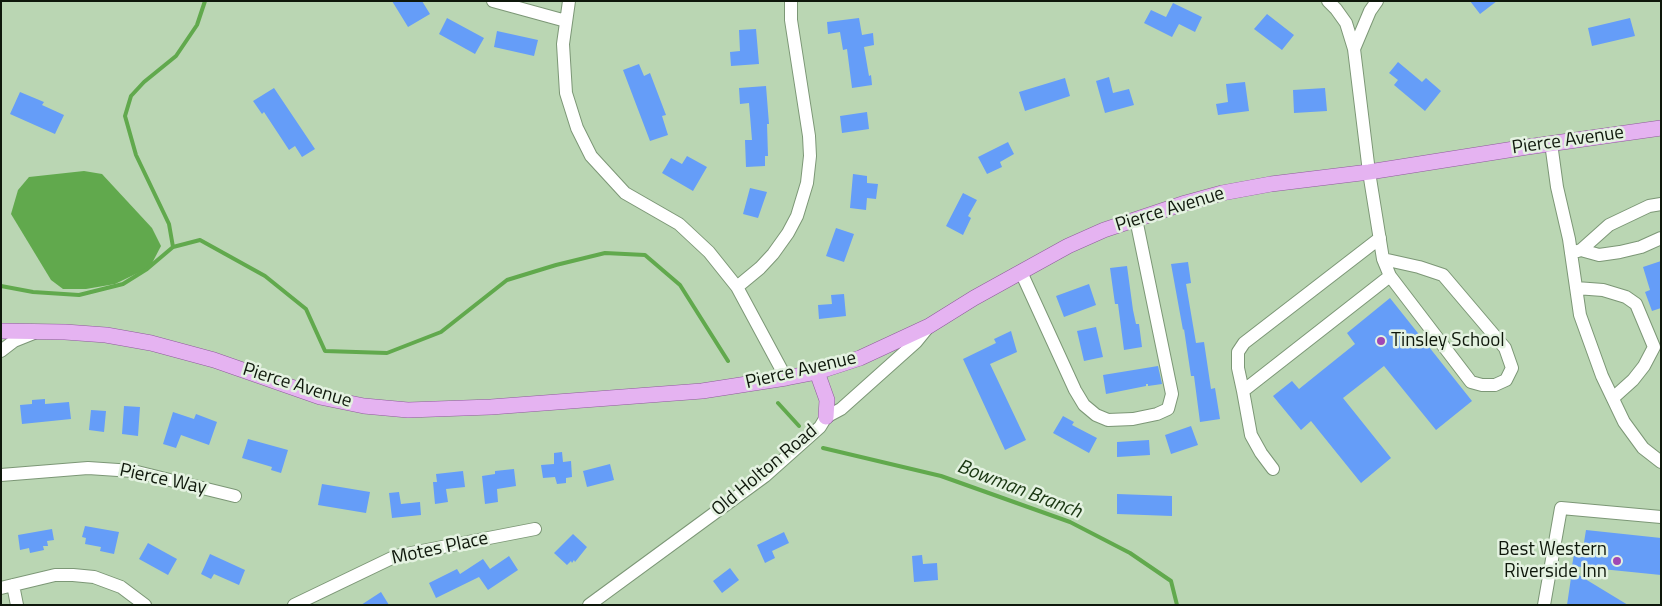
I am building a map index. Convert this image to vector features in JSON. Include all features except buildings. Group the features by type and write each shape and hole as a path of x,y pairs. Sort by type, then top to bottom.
{"main road":[{"name":"Pierce Avenue","path":"1,331 43,331 106,335 151,343 214,360 320,397 364,406 408,410 491,407 702,391 817,372 860,358 929,326 1068,246 1104,230 1222,193 1271,184 1369,172 1661,128"},
{"path":"817,372 827,400 826,417"}],"street":[{"path":"494,1 566,21"},
{"path":"569,1 563,61 566,93 577,128 591,156 626,193 679,224 710,252 738,287 786,378"},
{"path":"738,287 773,254 788,233 797,216 808,183 810,156 791,20 791,1"},
{"path":"1328,1 1346,23 1354,50 1369,172 1384,259 1390,276 1472,382 1482,385 1495,385 1506,380 1512,368 1504,348 1443,275 1384,259"},
{"path":"1354,50 1370,11 1377,1"},
{"path":"1552,143 1557,186 1576,252 1576,288 1580,315 1602,376 1624,422 1643,448 1661,462"},
{"path":"1576,252 1609,225 1649,206 1661,204"},
{"path":"1021,272 1075,390 1084,405 1096,415 1108,420 1133,419 1157,414 1168,409 1172,394 1136,219"},
{"path":"1273,470 1251,435 1238,368 1238,352 1244,343 1380,238"},
{"path":"1576,252 1599,255 1620,252 1641,247 1661,238"},
{"path":"1243,391 1390,276"},
{"path":"1576,288 1602,290 1626,296 1636,304 1654,347 1644,366 1633,380 1613,398"},
{"name":"Old Holton Road","path":"589,605 765,476 820,427 826,417 841,409 916,342 929,326"},
{"path":"1,351 23,336 43,331"},
{"name":"Pierce Way","path":"1,475 88,468 132,471 235,496"},
{"path":"1544,605 1561,508 1661,517"},
{"name":"Motes Place","path":"294,605 396,556 535,529"},
{"path":"17,605 7,587 55,576 73,575 94,577 121,587 145,605"}],"shaded area":[{"path":"84,171 102,174 152,228 161,246 150,267 115,284 86,289 63,289 51,280 11,214 18,190 29,177"}],"waterway":[{"path":"173,247 169,224 136,155 125,116 131,96 144,82 176,56 197,25 205,1"},
{"name":"Bowman Branch","path":"1,286 33,292 79,295 123,284 147,269 173,247 200,240 265,276 306,309 325,351 387,353 441,332 507,280 605,253 645,255 680,285 728,361"},
{"name":"Bowman Branch","path":"778,403 799,426"},
{"name":"Bowman Branch","path":"823,448 941,476 1070,522 1130,553 1171,581 1177,605"}],"place":[{"name":"Tinsley School","path":"1381,341"},
{"name":"Best Western Riverside Inn","path":"1617,561"}]}
